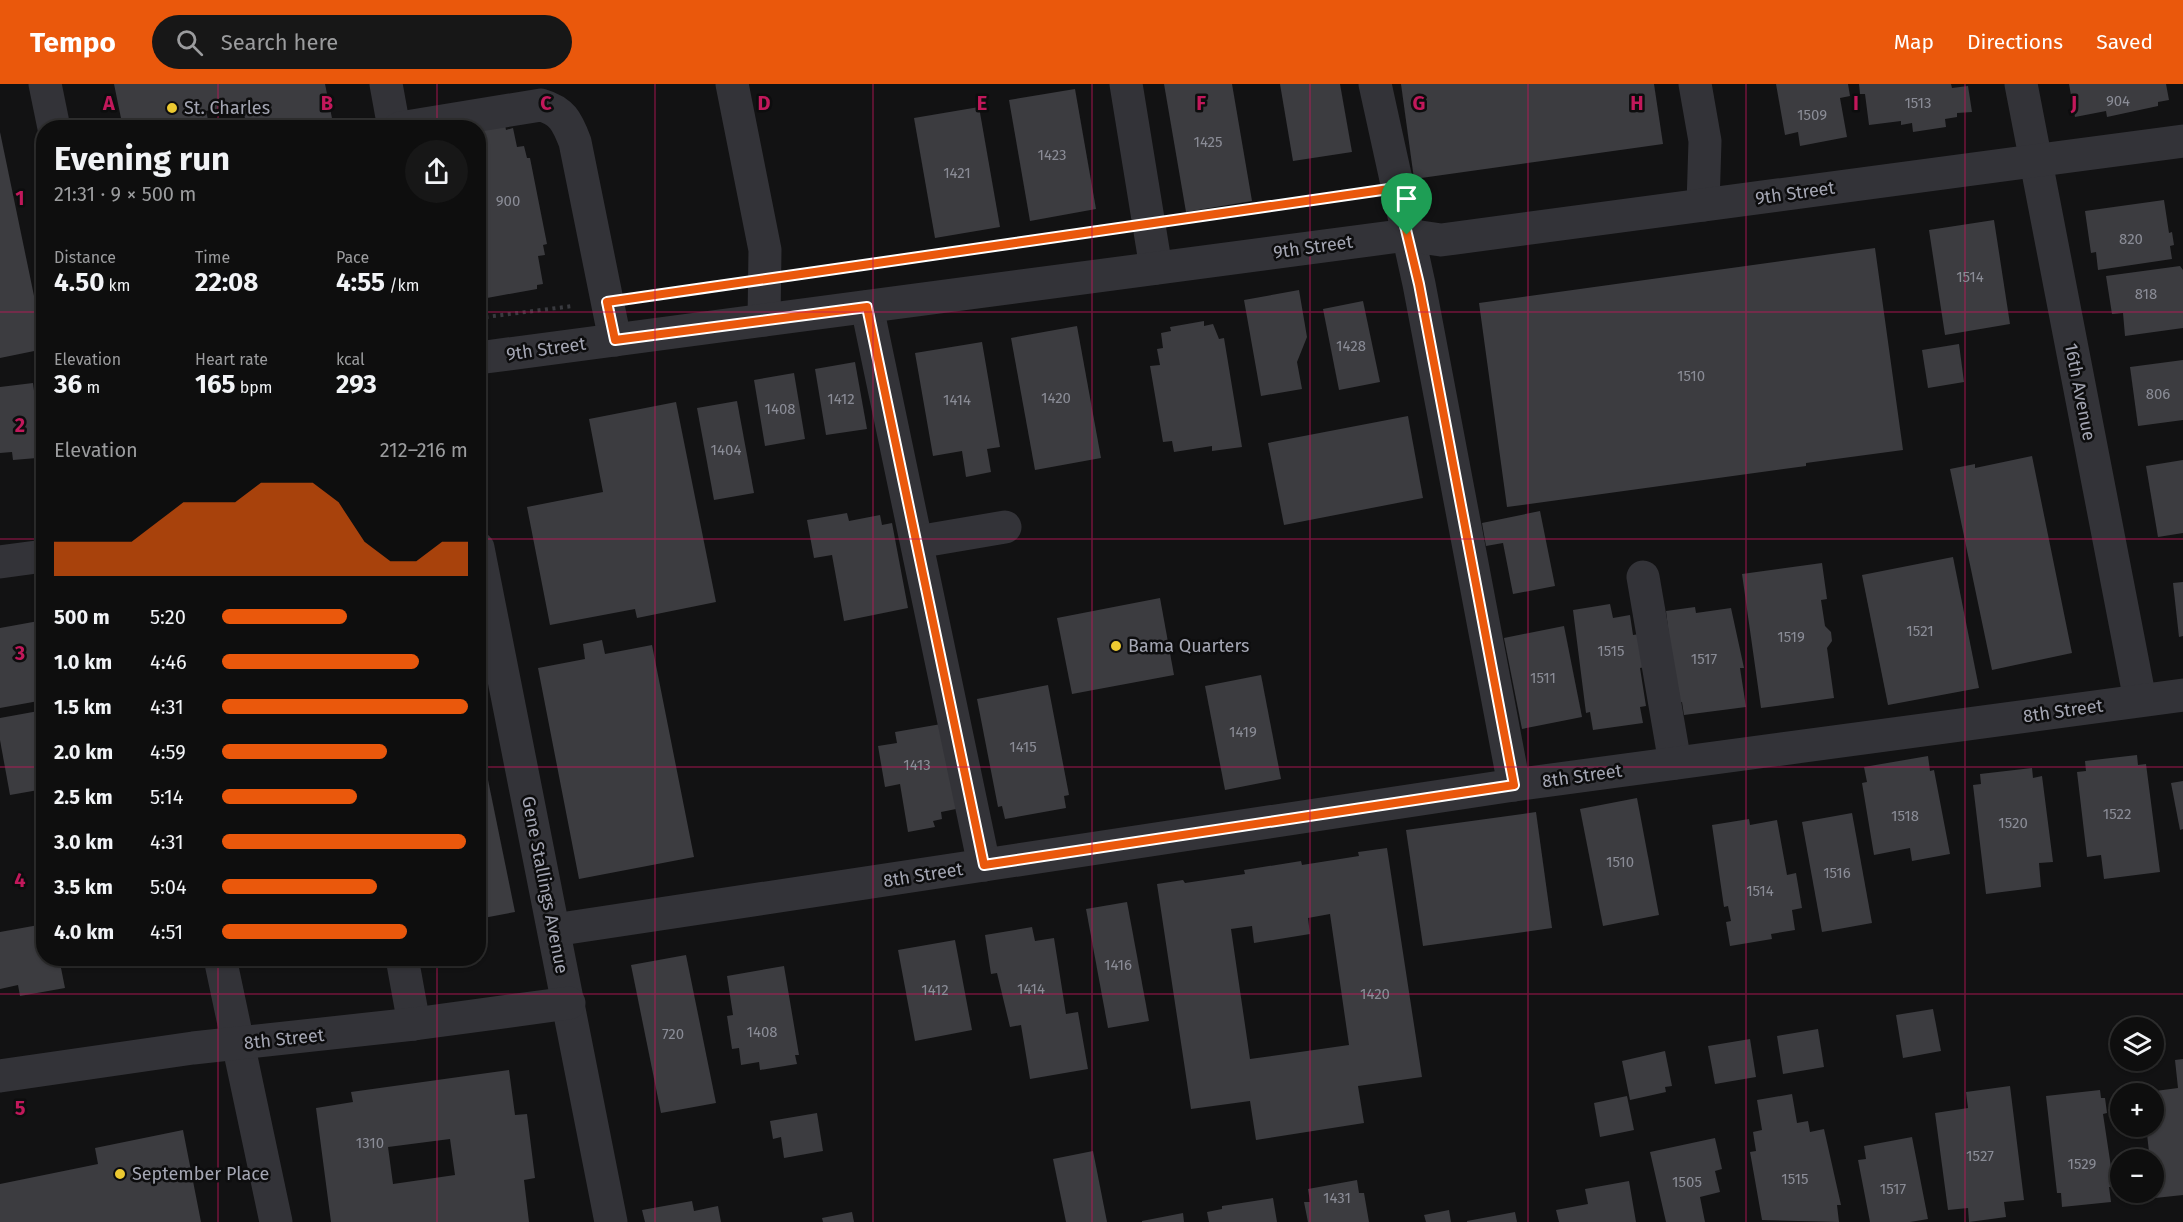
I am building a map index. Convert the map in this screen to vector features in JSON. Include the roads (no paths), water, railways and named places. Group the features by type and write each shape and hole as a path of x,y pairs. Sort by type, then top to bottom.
{"street":[{"path":"45,84 52,120"},
{"path":"386,84 393,120"},
{"path":"732,84 765,250 764,320"},
{"path":"1126,84 1156,268"},
{"path":"1375,84 1396,188 1419,284 1514,785"},
{"path":"1695,84 1705,141 1703,205"},
{"name":"16th Avenue","path":"2021,84 2140,700"},
{"path":"449,120 540,105 556,109 567,121 574,142 615,340"},
{"name":"9th Street","path":"486,357 1407,235 1441,240 2183,141"},
{"path":"867,307 984,865"},
{"path":"917,542 1005,527"},
{"path":"0,562 36,557"},
{"path":"1643,577 1675,763"},
{"name":"Gene Stallings Avenue","path":"486,588 611,1222"},
{"name":"8th Street","path":"554,930 1514,785 2183,695"},
{"path":"222,966 276,1222"},
{"path":"403,966 414,1024"},
{"name":"8th Street","path":"0,1076 193,1048 414,1024 569,1002"}],"place":[{"name":"St. Charles","path":"172,108"},
{"name":"Bama Quarters","path":"1116,646"},
{"name":"September Place","path":"120,1174"}]}
